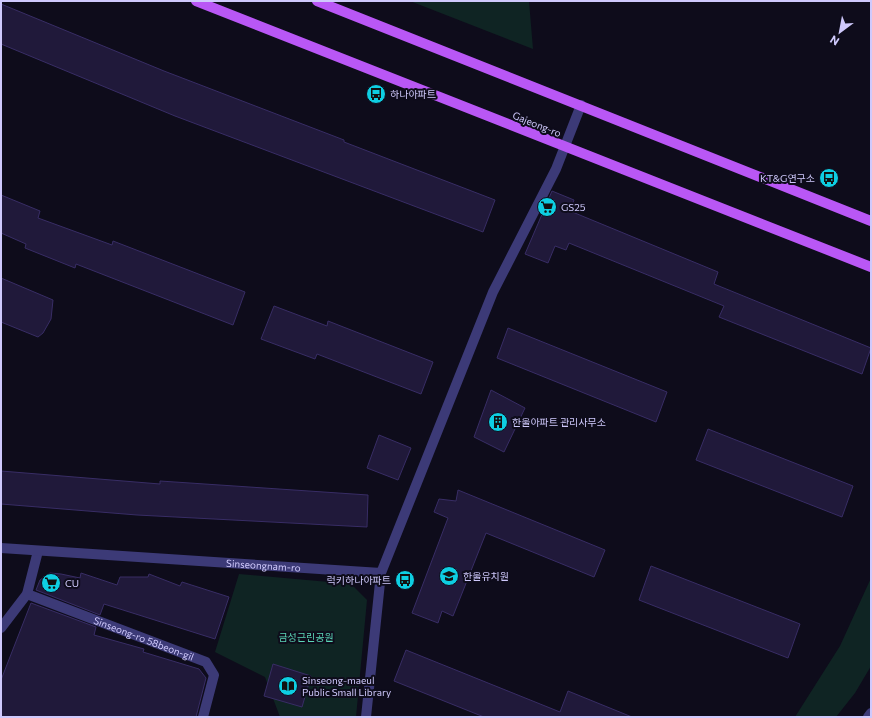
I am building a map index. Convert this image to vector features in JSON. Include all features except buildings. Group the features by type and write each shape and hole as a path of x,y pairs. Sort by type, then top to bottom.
{"main road":[{"name":"Gajeong-ro","path":"196,1 871,267"},
{"path":"317,1 580,104 871,221"}],"street":[{"path":"366,717 381,572 492,292 556,169 580,104"},
{"name":"Sinseongnam-ro","path":"1,548 381,572"},
{"path":"1,628 27,594 38,551"},
{"name":"Sinseong-ro 58beon-gil","path":"27,594 206,662 214,676 203,717"},
{"path":"868,717 871,713"}],"green space":[{"path":"410,1 529,1 533,49"},
{"name":"금성근린공원","path":"239,574 351,584 367,600 356,717 280,717 265,677 215,652"},
{"path":"871,578 871,666 855,693 836,717 795,717 840,646"}],"place":[{"name":"하나아파트","path":"376,94"},
{"name":"KT&G연구소","path":"829,178"},
{"name":"GS25","path":"547,207"},
{"name":"한울아파트 관리사무소","path":"498,422"},
{"name":"한울유치원","path":"449,576"},
{"name":"럭키하나아파트","path":"405,580"},
{"name":"CU","path":"51,583"},
{"name":"Sinseong-maeul Public Small Library","path":"288,686"}]}
